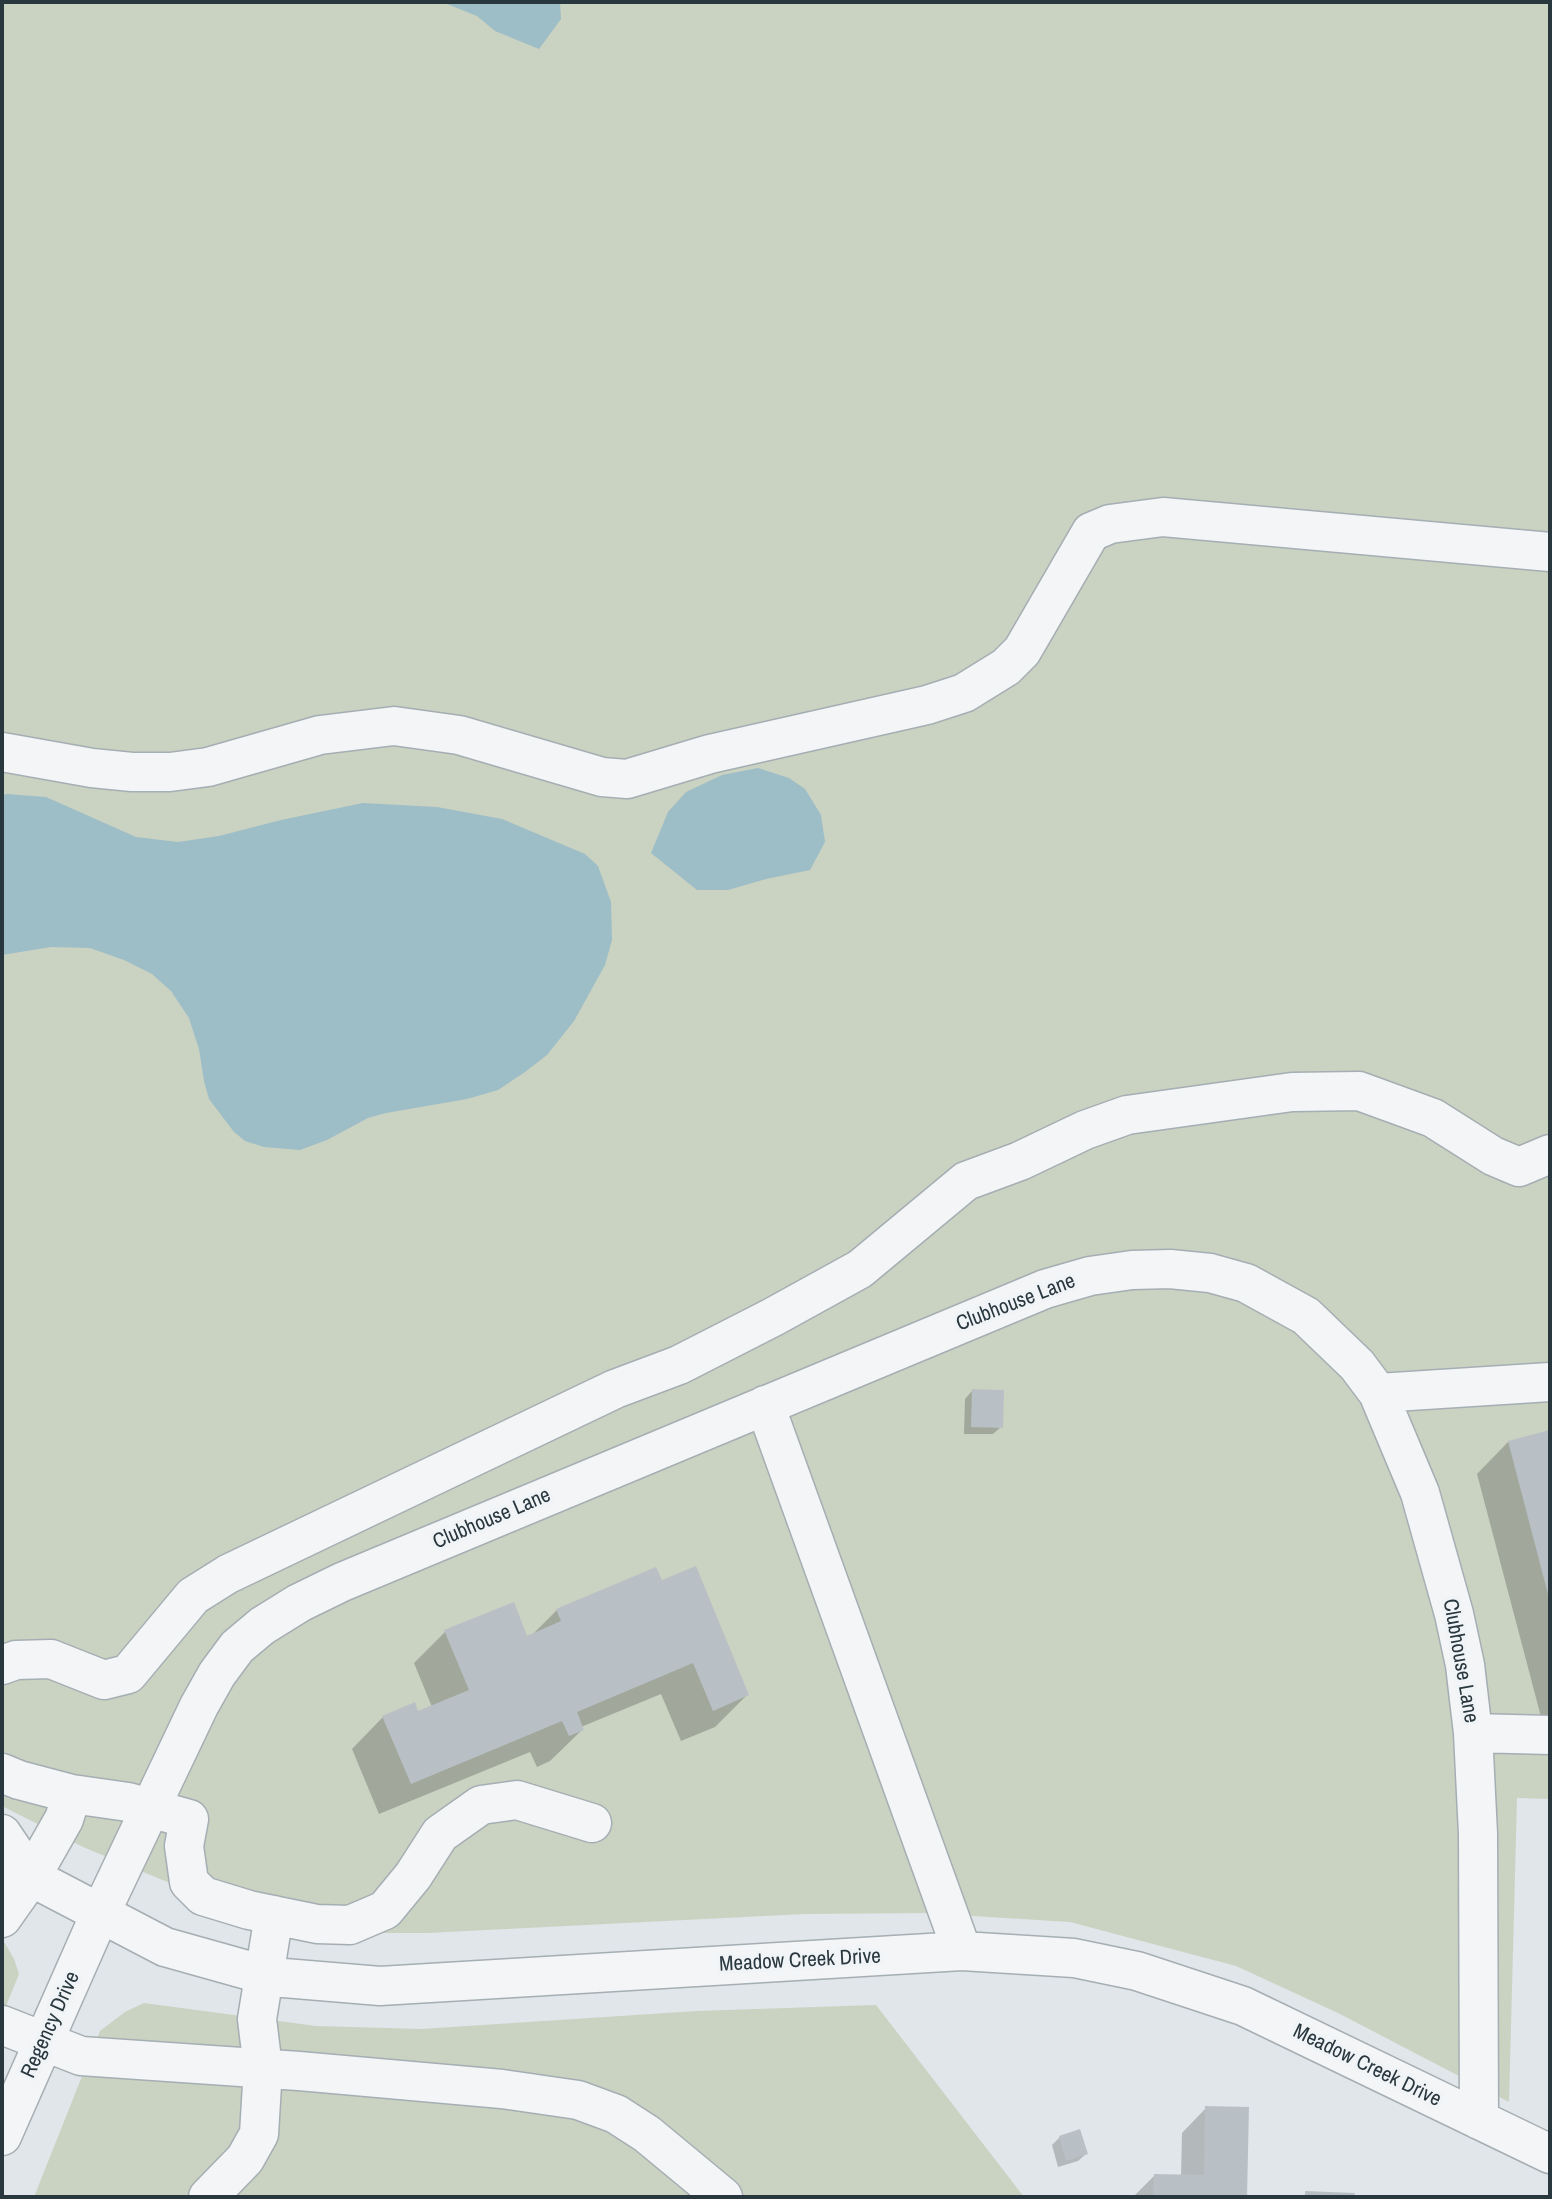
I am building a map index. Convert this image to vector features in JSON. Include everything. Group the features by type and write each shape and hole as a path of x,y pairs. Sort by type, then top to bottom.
{"street":[{"path":"2,752 92,768 170,772 208,767 320,735 394,726 459,735 602,777 627,779 710,754 927,705 964,693 1006,667 1022,651 1091,532 1110,524 1163,517 1550,552"},
{"path":"2,1665 16,1660 51,1659 104,1680 128,1674 193,1596 228,1574 614,1389 679,1365 860,1269 966,1181 1127,1115 1292,1092 1359,1091 1433,1118 1493,1156 1518,1167 1550,1154"},
{"name":"Clubhouse Lane","path":"100,1914 178,1748 218,1674 237,1647 262,1626 299,1603 342,1582 1045,1289 1090,1276 1132,1270 1170,1269 1210,1273 1246,1283 1306,1316 1357,1365 1378,1393 1420,1493 1440,1559 1465,1665 1473,1733 1478,1834 1479,2120"},
{"path":"1378,1393 1550,1382"},
{"path":"765,1405 962,1951"},
{"path":"1473,1733 1550,1735"},
{"path":"2,1773 72,1794 128,1802 189,1819 184,1846 189,1882 203,1896 249,1910 317,1924 350,1925 384,1910 414,1876 440,1834 481,1805 517,1800 592,1823"},
{"path":"2,1918 16,1877 64,1819 72,1794"},
{"name":"Meadow Creek Drive","path":"2,1834 16,1877 100,1914 165,1947 263,1974 380,1986 962,1951 1074,1958 1137,1971 1243,2006 1550,2154"},
{"name":"Regency Drive","path":"2,2136 100,1914"},
{"path":"208,2197 245,2159 259,2134 262,2068 257,2019 274,1915"},
{"path":"2,2025 81,2056 262,2068 502,2089 578,2100 616,2114 648,2134 723,2197"}],"green space":[{"path":"2,2 1550,2 1550,1799 1517,1798 1509,2102 1338,2013 1236,1966 1070,1922 924,1913 804,1914 427,1933 371,1933 257,1910 165,1881 83,1847 2,1806"},
{"path":"2,1938 19,1974 2,2016"},
{"path":"144,2003 316,2026 421,2029 697,2011 876,2005 1024,2197 34,2197 100,2031 125,2012"}],"water":[{"path":"442,2 560,2 561,19 539,49 495,31 477,16"},
{"path":"758,768 789,778 805,789 821,815 825,842 810,870 728,890 697,890 651,853 668,812 686,792 722,775"},
{"path":"2,795 46,797 136,837 178,842 219,836 363,803 437,807 502,819 585,854 598,866 611,902 612,940 605,965 574,1021 547,1055 498,1090 467,1099 368,1118 327,1140 300,1150 264,1147 245,1141 234,1132 209,1099 199,1049 189,1018 171,991 152,974 90,948 51,947 2,955"}],"building":[{"path":"972,1389 1004,1390 1003,1428 971,1427"},
{"path":"1550,1430 1550,1598 1549,1598 1508,1441"},
{"path":"696,1566 749,1695 713,1711 693,1663 577,1712 584,1730 569,1736 562,1721 411,1784 382,1716 415,1702 418,1711 469,1690 444,1630 514,1602 527,1636 561,1621 556,1609 656,1567 662,1580"},
{"path":"1205,2106 1249,2107 1247,2197 1153,2197 1154,2174 1204,2175"},
{"path":"1080,2129 1088,2154 1066,2161 1059,2136"},
{"path":"1305,2191 1355,2193 1354,2197 1305,2197"}]}
